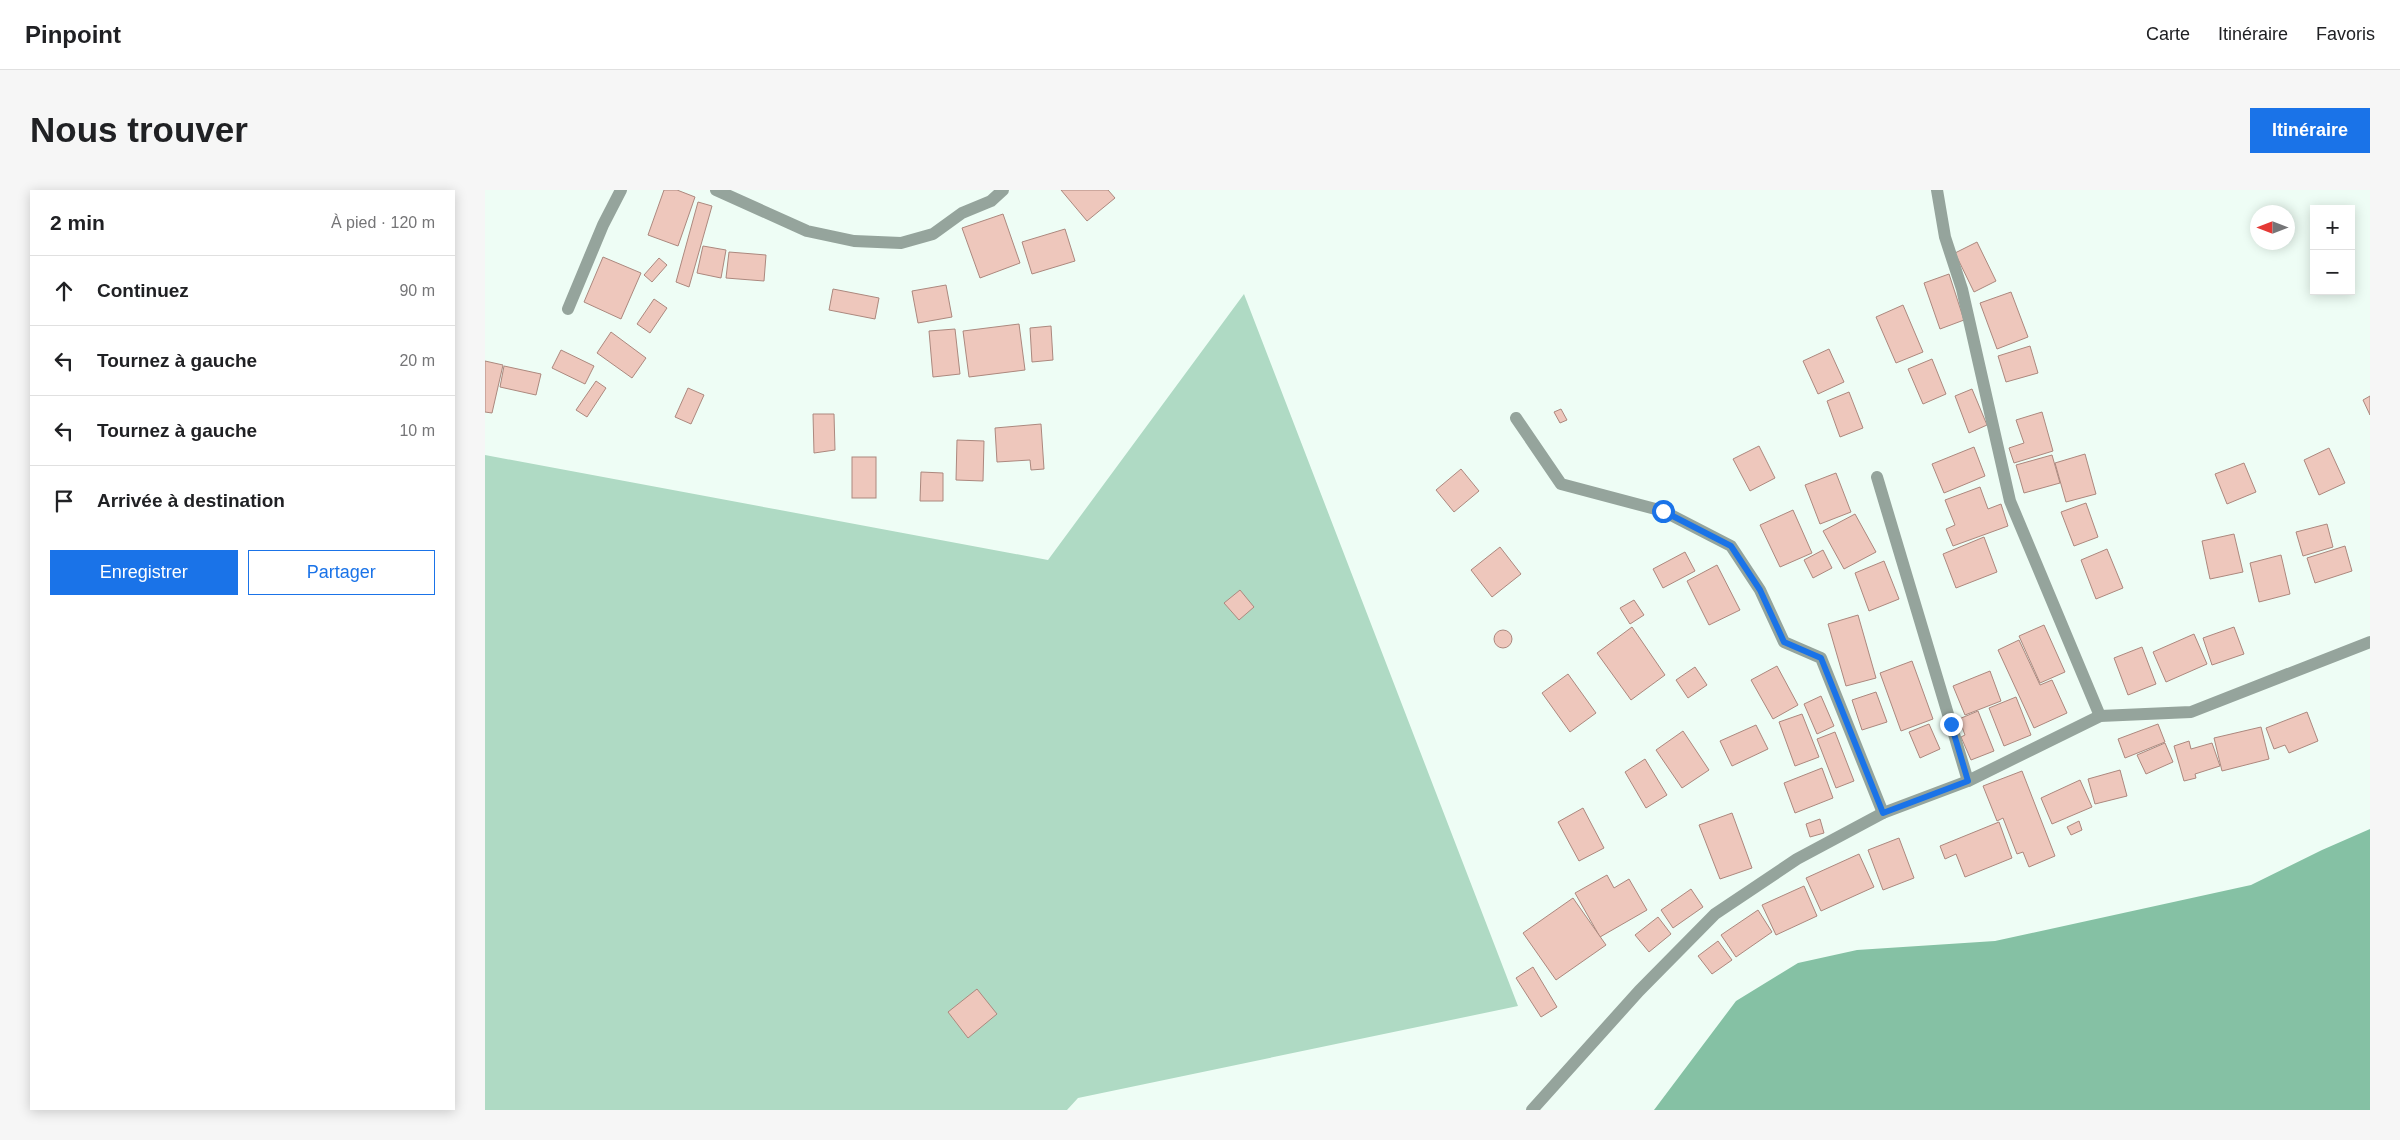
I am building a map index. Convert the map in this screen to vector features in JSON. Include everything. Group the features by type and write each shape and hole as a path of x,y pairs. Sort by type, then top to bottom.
{"street":[{"path":"568,309 603,225 621,190"},
{"path":"716,190 807,231 853,241 901,243 933,234 962,213 991,201 1003,190"},
{"path":"1937,190 1945,237 1962,289 2010,501 2100,716"},
{"path":"1516,418 1561,484 1663,511 1731,546 1760,590 1784,642 1821,658 1883,813"},
{"path":"1877,477 1968,781"},
{"path":"1532,1110 1639,992 1715,914 1797,859 1883,813 1968,781 2100,716 2191,712 2370,642"}],"shaded area":[{"path":"1244,294 1518,1006 1078,1098 1067,1110 485,1110 485,455 1048,560"},
{"path":"2370,829 2370,1110 1654,1110 1736,1001 1798,963 1857,950 1995,941 2251,885"}],"building":[{"path":"664,190 677,190 695,197 678,246 648,235"},
{"path":"1061,190 1108,190 1115,198 1087,221"},
{"path":"698,202 712,206 689,287 676,282"},
{"path":"1003,214 1020,263 980,278 962,228"},
{"path":"1065,229 1075,261 1032,274 1022,242"},
{"path":"1977,242 1996,281 1974,292 1955,253"},
{"path":"703,246 726,250 721,278 697,273"},
{"path":"729,252 766,255 764,281 726,278"},
{"path":"603,257 641,273 621,319 584,302"},
{"path":"659,258 667,265 652,282 644,275"},
{"path":"1949,274 1964,320 1940,329 1924,283"},
{"path":"946,285 952,317 918,323 912,291"},
{"path":"833,289 879,298 875,319 829,310"},
{"path":"2011,292 2028,337 1997,349 1980,303"},
{"path":"654,299 667,308 650,333 637,324"},
{"path":"1903,305 1923,352 1896,363 1876,317"},
{"path":"1019,324 1025,370 969,377 963,331"},
{"path":"1051,326 1053,360 1032,362 1030,328"},
{"path":"955,329 960,374 933,377 929,331"},
{"path":"611,332 646,358 632,378 597,353"},
{"path":"2030,346 2038,373 2006,382 1998,356"},
{"path":"1829,349 1844,382 1818,394 1803,361"},
{"path":"561,350 594,366 585,384 552,368"},
{"path":"1932,359 1946,394 1923,404 1908,369"},
{"path":"485,361 503,365 492,413 485,412"},
{"path":"504,366 541,374 536,395 500,387"},
{"path":"596,381 606,388 587,417 576,410"},
{"path":"688,388 704,395 691,424 675,417"},
{"path":"1972,389 1987,425 1969,433 1955,396"},
{"path":"1849,392 1863,428 1840,437 1827,401"},
{"path":"2370,396 2370,415 2363,400"},
{"path":"1561,409 1567,420 1560,423 1554,412"},
{"path":"2042,412 2053,451 2014,463 2009,448 2024,443 2016,420"},
{"path":"813,414 834,414 835,450 814,453"},
{"path":"1041,424 1044,469 1031,470 1030,460 997,462 995,428"},
{"path":"957,440 984,441 983,481 956,480"},
{"path":"1759,446 1775,478 1750,491 1733,459"},
{"path":"1974,447 1985,476 1944,493 1932,464"},
{"path":"2329,448 2345,483 2319,495 2304,460"},
{"path":"2085,454 2096,494 2066,502 2055,463"},
{"path":"2052,455 2060,483 2024,493 2016,465"},
{"path":"852,457 876,457 876,498 852,498"},
{"path":"2244,463 2256,492 2227,504 2215,474"},
{"path":"1461,469 1479,491 1454,512 1436,490"},
{"path":"921,472 943,473 943,501 920,501"},
{"path":"1836,473 1851,512 1820,524 1805,485"},
{"path":"1980,487 1988,509 2001,504 2008,526 1953,546 1946,529 1955,525 1945,500"},
{"path":"2086,503 2098,537 2074,546 2061,512"},
{"path":"1793,510 1812,553 1780,567 1760,525"},
{"path":"1855,514 1876,552 1844,569 1823,531"},
{"path":"2327,524 2333,547 2303,556 2296,532"},
{"path":"2234,534 2243,572 2210,579 2202,541"},
{"path":"1984,537 1997,572 1956,588 1943,554"},
{"path":"2345,546 2352,571 2315,583 2307,558"},
{"path":"1500,547 1521,574 1492,597 1471,570"},
{"path":"2107,549 2123,588 2096,599 2081,560"},
{"path":"1823,550 1832,568 1813,578 1804,560"},
{"path":"1685,552 1695,571 1663,588 1653,569"},
{"path":"2281,555 2290,594 2259,602 2250,563"},
{"path":"1884,561 1899,599 1869,611 1855,573"},
{"path":"1717,565 1740,610 1709,625 1687,581"},
{"path":"1240,590 1254,607 1239,620 1224,603"},
{"path":"1634,600 1644,615 1630,624 1620,608"},
{"path":"1858,615 1876,678 1846,686 1828,624"},
{"path":"2044,625 2065,672 2040,683 2019,636"},
{"path":"1632,627 1665,675 1631,700 1597,653"},
{"path":"2234,627 2244,654 2212,665 2203,638"},
{"path":"1503,630 1509,633 1512,639 1509,645 1503,648 1497,645 1494,639 1497,633"},
{"path":"2194,634 2207,664 2166,682 2153,652"},
{"path":"2019,640 2040,685 2052,680 2067,713 2034,728 1998,650"},
{"path":"2142,647 2156,684 2128,695 2114,658"},
{"path":"1912,661 1933,719 1901,731 1880,673"},
{"path":"1777,666 1798,705 1773,719 1751,680"},
{"path":"1695,667 1707,685 1688,698 1676,680"},
{"path":"1990,671 2001,701 1965,715 1953,686"},
{"path":"1568,674 1596,713 1570,732 1542,693"},
{"path":"1876,692 1887,722 1862,730 1852,700"},
{"path":"1821,696 1834,726 1817,734 1804,704"},
{"path":"2016,697 2031,735 2004,746 1989,708"},
{"path":"1978,711 1994,751 1971,760 1961,737 1965,735 1959,719"},
{"path":"2307,712 2318,741 2289,753 2285,745 2274,749 2266,728"},
{"path":"1802,714 1819,757 1795,766 1779,722"},
{"path":"1929,724 1940,749 1920,758 1909,732"},
{"path":"2158,724 2165,742 2125,758 2118,739"},
{"path":"1756,725 1768,749 1732,766 1720,741"},
{"path":"2261,727 2269,759 2222,771 2214,738"},
{"path":"1683,731 1709,770 1682,788 1656,750"},
{"path":"1835,732 1854,781 1836,788 1817,739"},
{"path":"2189,741 2191,749 2212,743 2220,766 2195,774 2196,778 2184,781 2174,746"},
{"path":"2165,743 2173,762 2146,774 2137,755"},
{"path":"1645,759 1667,795 1646,808 1625,772"},
{"path":"1822,768 1833,798 1795,813 1784,783"},
{"path":"2120,770 2127,796 2095,804 2088,779"},
{"path":"2022,771 2055,856 2029,867 2023,852 2017,854 2003,818 1997,821 1983,786"},
{"path":"2080,780 2092,807 2052,824 2041,798"},
{"path":"1583,808 1604,848 1579,861 1558,822"},
{"path":"1732,813 1752,868 1720,879 1699,825"},
{"path":"1820,819 1824,833 1810,837 1806,824"},
{"path":"2079,821 2082,830 2071,835 2067,827"},
{"path":"1999,822 2012,858 1965,877 1956,854 1945,859 1940,846"},
{"path":"1899,838 1914,878 1883,890 1868,850"},
{"path":"1859,854 1874,887 1821,911 1806,878"},
{"path":"1607,875 1614,888 1629,879 1647,910 1600,937 1575,893"},
{"path":"1804,886 1817,916 1776,935 1762,905"},
{"path":"1691,889 1703,907 1673,928 1661,910"},
{"path":"1573,898 1606,945 1556,980 1523,933"},
{"path":"1758,910 1772,932 1736,957 1721,935"},
{"path":"1658,917 1671,934 1649,952 1635,935"},
{"path":"1718,941 1732,960 1712,974 1698,956"},
{"path":"1533,967 1557,1007 1541,1017 1516,978"},
{"path":"977,989 997,1014 968,1038 948,1012"}],"route":[{"path":"1663,511 1731,546 1760,590 1784,642 1821,658 1883,813 1968,781 1951,724"}]}
